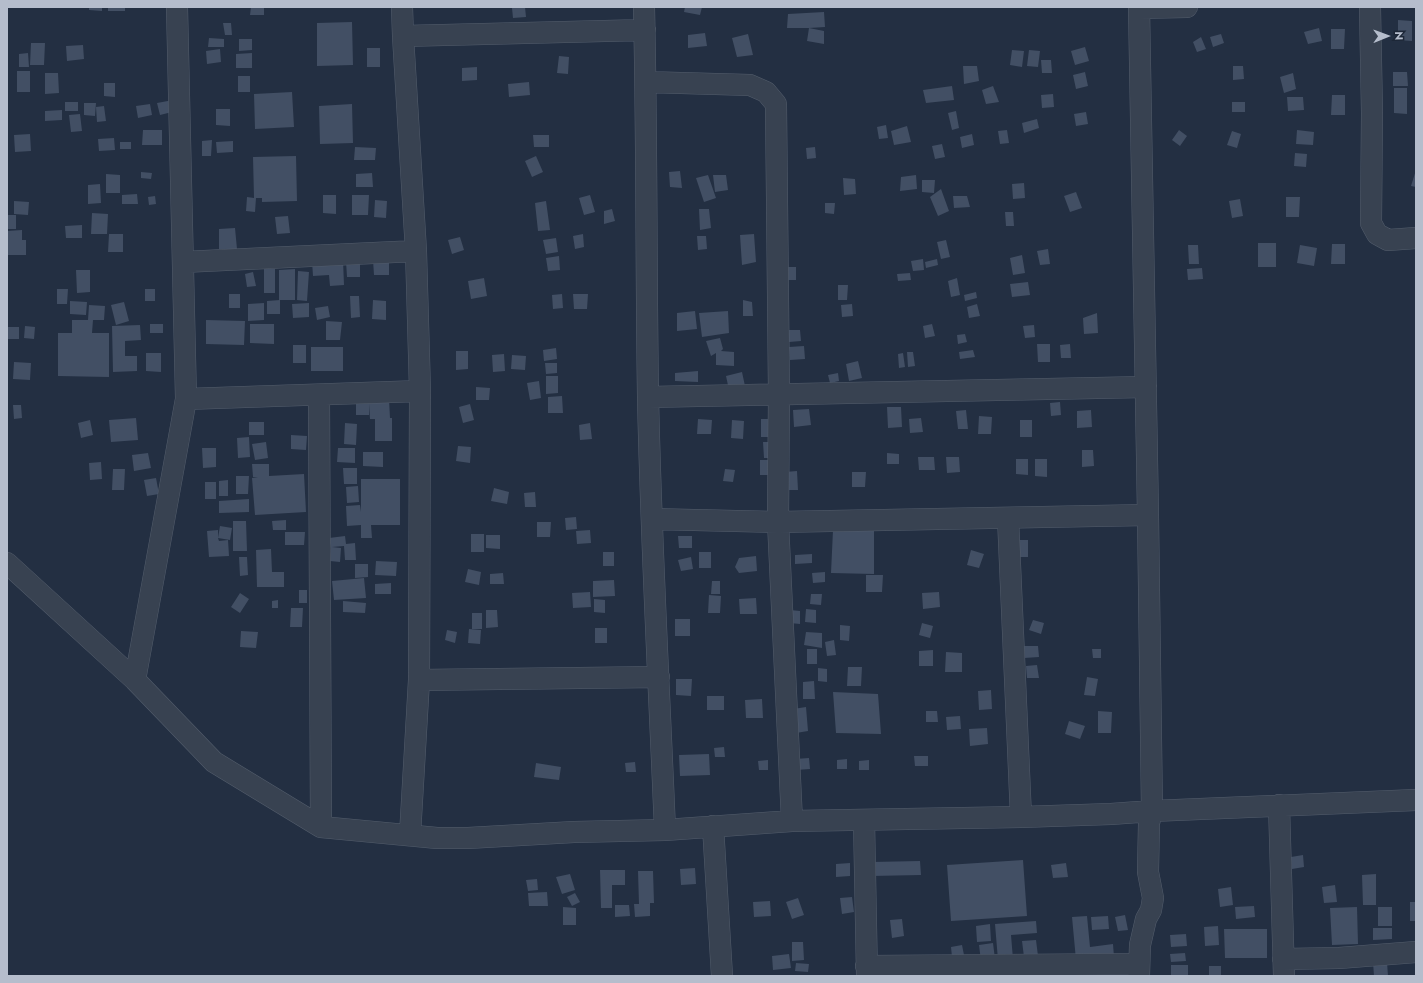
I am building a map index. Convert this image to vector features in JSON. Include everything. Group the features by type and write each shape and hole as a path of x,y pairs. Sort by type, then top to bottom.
{"street":[{"path":"135,680 186,399 177,7"},
{"path":"402,7 416,251 420,391 419,680 410,835"},
{"path":"644,7 646,82 648,397 666,830"},
{"path":"864,820 866,971 1139,970 1140,945 1146,919 1151,910 1152,898 1148,872 1149,822 1152,810 1139,7 1187,7"},
{"path":"1370,7 1372,114 1371,223 1377,234 1388,240 1416,238"},
{"path":"403,36 645,30"},
{"path":"646,82 750,85 766,92 776,104 779,394 778,522 792,821"},
{"path":"183,262 416,251"},
{"path":"648,397 1146,387"},
{"path":"186,399 420,391"},
{"path":"319,395 321,827"},
{"path":"652,519 778,522 1148,515"},
{"path":"1008,518 1021,817"},
{"path":"7,562 135,680 214,762 321,827 437,838 468,838 574,832 666,830 792,821 1111,814 1152,810 1416,800"},
{"path":"419,680 659,676"},
{"path":"1279,805 1283,968 1339,958 1416,952"},
{"path":"713,826 722,976"}],"building":[{"path":"89,7 102,7 102,11 89,10"},
{"path":"108,7 125,7 125,11 108,11"},
{"path":"251,7 264,7 264,15 250,15"},
{"path":"525,7 526,17 513,18 512,8"},
{"path":"685,7 702,7 700,15 684,12"},
{"path":"824,12 825,27 787,28 788,14"},
{"path":"1398,20 1412,21 1412,41 1398,40"},
{"path":"352,22 353,65 317,66 317,23"},
{"path":"223,23 231,23 232,35 225,35"},
{"path":"809,28 824,31 824,44 807,41"},
{"path":"1319,28 1322,41 1308,44 1304,32"},
{"path":"1331,29 1345,29 1344,49 1331,49"},
{"path":"705,33 707,46 688,48 688,35"},
{"path":"748,34 753,55 737,57 732,38"},
{"path":"1221,34 1224,43 1213,47 1210,37"},
{"path":"1201,37 1206,49 1197,52 1193,42"},
{"path":"209,38 224,39 224,47 208,47"},
{"path":"239,39 252,39 252,50 239,51"},
{"path":"31,43 45,43 44,65 30,65"},
{"path":"83,45 84,59 67,61 66,46"},
{"path":"1085,47 1089,61 1075,65 1071,51"},
{"path":"367,48 380,48 380,67 367,67"},
{"path":"220,49 221,62 207,64 206,51"},
{"path":"1012,50 1024,51 1022,67 1010,65"},
{"path":"1029,50 1040,51 1038,67 1027,66"},
{"path":"28,53 29,67 19,67 19,54"},
{"path":"252,53 252,68 236,68 236,54"},
{"path":"559,56 569,57 568,74 557,73"},
{"path":"1041,60 1051,60 1052,73 1042,73"},
{"path":"963,66 977,66 979,81 964,84"},
{"path":"1233,66 1243,66 1244,79 1233,80"},
{"path":"477,67 477,80 462,81 462,68"},
{"path":"17,71 30,71 30,92 17,92"},
{"path":"1085,72 1088,86 1076,89 1073,75"},
{"path":"1393,72 1407,72 1408,86 1393,86"},
{"path":"45,73 58,73 59,93 45,94"},
{"path":"1293,73 1296,89 1284,93 1280,77"},
{"path":"238,76 250,76 250,92 238,92"},
{"path":"529,82 530,95 509,97 508,84"},
{"path":"104,83 115,83 115,97 104,96"},
{"path":"952,86 954,100 926,103 923,90"},
{"path":"993,86 999,102 986,104 982,90"},
{"path":"1394,88 1407,88 1407,114 1394,113"},
{"path":"292,92 294,127 255,129 254,94"},
{"path":"1053,94 1054,107 1042,108 1041,95"},
{"path":"1332,95 1345,95 1345,115 1331,115"},
{"path":"1287,97 1303,97 1304,110 1288,111"},
{"path":"173,100 176,111 160,115 157,103"},
{"path":"65,102 78,102 78,111 65,111"},
{"path":"1232,102 1245,102 1245,112 1232,112"},
{"path":"84,103 96,103 95,116 84,115"},
{"path":"150,104 152,115 138,118 136,106"},
{"path":"352,104 353,143 320,144 319,106"},
{"path":"104,106 106,121 97,122 96,107"},
{"path":"216,109 230,109 230,126 216,125"},
{"path":"62,110 62,120 45,121 45,111"},
{"path":"956,111 959,128 952,130 948,113"},
{"path":"1086,112 1088,124 1076,126 1074,114"},
{"path":"80,114 82,131 71,132 69,115"},
{"path":"1037,119 1039,128 1024,133 1022,123"},
{"path":"886,125 888,138 879,139 877,127"},
{"path":"907,126 911,142 894,145 891,131"},
{"path":"143,130 162,130 162,145 142,145"},
{"path":"1007,130 1009,143 1000,144 998,131"},
{"path":"1179,130 1187,136 1180,146 1172,140"},
{"path":"1297,130 1314,132 1313,145 1296,144"},
{"path":"1232,131 1241,134 1237,148 1227,145"},
{"path":"30,134 31,151 15,152 14,135"},
{"path":"972,134 974,145 962,148 960,137"},
{"path":"533,135 549,135 549,147 534,147"},
{"path":"114,138 115,150 99,151 98,139"},
{"path":"212,140 211,156 202,156 202,141"},
{"path":"233,141 233,152 217,153 216,142"},
{"path":"120,142 131,142 131,149 120,149"},
{"path":"942,144 945,157 935,159 932,146"},
{"path":"355,147 376,148 375,160 354,160"},
{"path":"815,147 816,158 807,159 806,148"},
{"path":"1295,153 1307,154 1306,167 1294,166"},
{"path":"296,156 297,201 262,202 262,198 256,198 255,212 246,211 247,197 254,198 253,157"},
{"path":"536,156 543,172 532,177 525,161"},
{"path":"1416,170 1416,187 1411,186"},
{"path":"680,171 682,188 670,187 669,172"},
{"path":"141,172 152,173 151,179 141,178"},
{"path":"372,173 373,187 356,187 356,174"},
{"path":"106,174 120,175 120,193 106,193"},
{"path":"708,175 716,198 704,202 696,178"},
{"path":"713,175 726,175 728,190 715,192"},
{"path":"916,175 917,189 900,191 901,177"},
{"path":"843,178 855,179 856,194 844,195"},
{"path":"922,180 935,180 934,193 922,192"},
{"path":"1024,183 1025,198 1013,199 1012,184"},
{"path":"100,184 101,203 88,204 88,185"},
{"path":"941,189 949,211 938,216 930,197"},
{"path":"1076,192 1082,208 1070,212 1064,196"},
{"path":"137,194 138,204 122,204 122,195"},
{"path":"323,195 336,195 336,214 323,213"},
{"path":"352,195 369,195 368,215 352,215"},
{"path":"590,195 595,212 584,215 579,198"},
{"path":"155,196 156,204 149,205 148,197"},
{"path":"953,196 967,196 970,207 954,208"},
{"path":"1286,197 1300,197 1299,217 1286,217"},
{"path":"1240,199 1243,216 1232,218 1229,201"},
{"path":"375,200 387,201 386,218 374,217"},
{"path":"14,201 29,202 28,215 14,214"},
{"path":"546,201 550,230 538,231 535,203"},
{"path":"825,203 835,203 834,214 825,213"},
{"path":"612,209 615,221 604,224 604,211"},
{"path":"699,209 709,209 711,228 700,230"},
{"path":"1005,212 1013,212 1014,226 1006,226"},
{"path":"92,213 108,214 107,234 91,234"},
{"path":"7,215 16,215 16,229 7,229"},
{"path":"288,216 290,233 277,234 275,217"},
{"path":"82,225 82,238 66,238 65,226"},
{"path":"235,228 237,249 219,249 219,229"},
{"path":"22,230 22,240 26,240 26,255 7,255 7,231"},
{"path":"109,234 123,234 123,252 108,252"},
{"path":"583,234 584,247 575,249 573,236"},
{"path":"754,234 756,262 742,265 740,235"},
{"path":"697,236 706,236 707,249 698,250"},
{"path":"460,237 464,250 452,254 448,240"},
{"path":"556,238 558,252 546,254 543,240"},
{"path":"946,240 950,257 941,259 937,242"},
{"path":"1258,243 1276,243 1276,267 1258,267"},
{"path":"1332,244 1345,244 1345,264 1331,264"},
{"path":"1188,245 1198,245 1199,264 1189,264"},
{"path":"1300,245 1317,248 1314,266 1297,263"},
{"path":"1048,249 1050,264 1040,265 1037,251"},
{"path":"1022,255 1025,273 1013,275 1010,258"},
{"path":"559,256 560,270 548,271 546,258"},
{"path":"389,259 389,275 374,275 373,260"},
{"path":"923,259 924,270 913,271 911,261"},
{"path":"937,259 938,265 926,268 925,262"},
{"path":"343,260 344,285 330,286 329,275 313,276 312,261"},
{"path":"346,261 360,261 360,277 347,277"},
{"path":"787,267 796,267 796,280 787,280"},
{"path":"1202,268 1203,279 1188,280 1187,269"},
{"path":"264,269 275,269 275,293 264,293"},
{"path":"295,269 295,300 279,300 279,270"},
{"path":"76,270 90,270 90,292 77,293"},
{"path":"298,271 309,272 307,301 297,300"},
{"path":"253,272 256,286 247,287 245,274"},
{"path":"910,273 911,280 898,281 897,274"},
{"path":"484,278 487,296 471,299 468,281"},
{"path":"957,278 960,295 951,297 948,281"},
{"path":"1028,282 1030,295 1012,297 1010,284"},
{"path":"838,285 848,285 847,300 838,300"},
{"path":"57,289 68,289 67,304 57,304"},
{"path":"145,289 155,289 155,301 145,301"},
{"path":"976,292 977,298 965,301 964,295"},
{"path":"229,294 240,294 240,308 229,308"},
{"path":"562,294 563,308 553,309 552,295"},
{"path":"573,294 588,294 587,309 574,309"},
{"path":"350,296 359,296 360,317 351,318"},
{"path":"280,300 280,314 267,314 267,301"},
{"path":"373,300 386,301 386,320 372,319"},
{"path":"743,300 752,302 753,316 743,316"},
{"path":"70,301 87,302 86,315 70,314"},
{"path":"124,302 129,321 116,325 111,305"},
{"path":"264,303 264,320 248,321 248,304"},
{"path":"309,303 309,317 293,318 292,304"},
{"path":"852,304 853,316 842,317 841,305"},
{"path":"977,304 980,316 969,318 967,307"},
{"path":"89,305 105,306 104,320 88,320"},
{"path":"328,306 330,317 317,320 315,308"},
{"path":"695,311 697,329 677,331 677,313"},
{"path":"728,311 729,333 702,337 699,313"},
{"path":"1097,313 1098,333 1084,334 1083,318"},
{"path":"72,320 93,320 92,333 109,333 109,377 58,376 58,333 72,333"},
{"path":"206,320 245,321 244,345 206,344"},
{"path":"326,321 342,322 340,340 326,340"},
{"path":"150,324 163,324 163,333 150,333"},
{"path":"250,324 274,324 274,344 250,343"},
{"path":"932,324 935,336 925,338 923,326"},
{"path":"140,325 141,340 125,341 125,356 137,356 137,371 113,372 112,326"},
{"path":"1034,325 1035,337 1025,338 1023,326"},
{"path":"25,326 35,327 34,339 24,338"},
{"path":"7,327 19,327 19,339 7,339"},
{"path":"789,330 800,330 801,341 789,342"},
{"path":"965,334 967,342 958,344 957,335"},
{"path":"720,338 723,349 721,351 734,352 734,366 716,365 716,353 711,356 706,341"},
{"path":"1037,344 1050,344 1050,362 1038,362"},
{"path":"1070,344 1071,358 1061,358 1060,345"},
{"path":"293,345 306,345 306,363 293,363"},
{"path":"804,346 805,359 790,360 789,347"},
{"path":"311,347 343,347 343,371 311,371"},
{"path":"556,348 557,359 544,361 543,350"},
{"path":"973,350 975,357 960,359 959,352"},
{"path":"456,351 468,351 468,369 456,370"},
{"path":"907,352 913,352 915,366 908,367"},
{"path":"146,353 161,353 161,372 146,371"},
{"path":"903,353 905,367 899,368 898,354"},
{"path":"504,354 505,371 493,372 492,355"},
{"path":"512,355 526,356 525,370 511,369"},
{"path":"858,361 862,378 849,381 846,364"},
{"path":"14,362 31,363 30,380 13,379"},
{"path":"545,363 557,363 557,373 546,374"},
{"path":"698,371 698,382 675,381 675,373"},
{"path":"742,372 745,386 729,390 726,376"},
{"path":"838,373 839,381 830,383 828,375"},
{"path":"546,376 558,376 558,393 546,394"},
{"path":"539,381 541,398 530,400 527,383"},
{"path":"476,387 490,388 489,400 476,400"},
{"path":"562,396 563,413 548,413 548,397"},
{"path":"389,399 390,418 392,418 392,441 375,441 375,419 370,419 369,404 369,415 356,415 356,401"},
{"path":"1060,402 1061,415 1051,416 1050,403"},
{"path":"470,404 474,420 463,423 459,407"},
{"path":"13,405 21,405 22,418 14,419"},
{"path":"887,407 901,407 902,427 888,428"},
{"path":"809,409 811,425 794,427 793,410"},
{"path":"966,410 968,429 958,429 956,411"},
{"path":"1091,410 1092,427 1077,428 1077,411"},
{"path":"979,416 992,417 991,434 978,434"},
{"path":"136,418 138,440 111,442 109,420"},
{"path":"921,418 923,432 910,433 909,419"},
{"path":"698,419 712,420 711,434 697,434"},
{"path":"761,419 774,419 774,437 761,437"},
{"path":"90,420 93,435 81,438 78,423"},
{"path":"732,420 744,421 743,439 731,438"},
{"path":"1020,420 1032,420 1032,437 1020,437"},
{"path":"249,422 264,422 264,435 249,435"},
{"path":"345,423 357,424 356,445 344,444"},
{"path":"590,423 592,439 580,440 579,425"},
{"path":"291,435 307,436 306,450 291,449"},
{"path":"249,437 250,457 238,458 237,438"},
{"path":"266,442 268,458 255,460 252,444"},
{"path":"763,442 775,442 775,458 764,458"},
{"path":"458,446 471,447 470,463 456,461"},
{"path":"202,448 216,448 216,467 203,468"},
{"path":"338,448 355,448 355,463 337,462"},
{"path":"1082,450 1093,450 1094,466 1082,467"},
{"path":"363,452 383,452 383,467 363,466"},
{"path":"148,453 151,468 134,471 132,455"},
{"path":"887,453 899,454 899,464 887,464"},
{"path":"918,457 934,457 935,470 919,470"},
{"path":"946,457 959,457 960,472 947,473"},
{"path":"1016,459 1028,459 1028,475 1016,474"},
{"path":"1035,459 1047,459 1047,477 1035,476"},
{"path":"760,460 772,460 772,475 760,475"},
{"path":"101,462 102,479 90,480 89,463"},
{"path":"252,464 269,464 269,476 304,474 306,512 255,515 252,478 258,477 253,477"},
{"path":"343,468 357,468 357,484 344,484"},
{"path":"113,469 125,469 124,490 112,490"},
{"path":"725,469 735,470 733,482 723,481"},
{"path":"797,471 798,490 786,490 785,472"},
{"path":"852,472 866,472 865,487 852,487"},
{"path":"236,476 249,476 248,494 236,494"},
{"path":"156,478 159,494 147,496 144,480"},
{"path":"361,479 400,479 400,525 371,525 372,538 361,538 361,525 347,526 346,506 360,505 361,512"},
{"path":"228,480 228,496 219,496 219,481"},
{"path":"205,482 216,482 216,499 205,499"},
{"path":"358,486 359,502 347,503 346,487"},
{"path":"494,488 509,492 507,504 491,501"},
{"path":"535,492 536,507 525,507 524,493"},
{"path":"249,499 249,512 219,513 219,501"},
{"path":"576,517 577,529 566,530 565,518"},
{"path":"286,520 286,530 273,530 272,521"},
{"path":"233,521 246,521 247,551 233,551"},
{"path":"537,522 551,522 550,537 537,537"},
{"path":"220,526 232,528 230,540 218,538"},
{"path":"218,530 219,541 228,540 229,556 209,557 207,531"},
{"path":"590,530 591,543 577,544 576,531"},
{"path":"833,530 874,530 874,574 831,573"},
{"path":"285,532 305,532 304,545 285,545"},
{"path":"471,534 484,534 484,552 471,552"},
{"path":"486,535 500,535 500,549 486,548"},
{"path":"345,536 346,544 355,543 356,560 345,560 344,546 332,547 341,548 340,562 330,561 331,548 329,538"},
{"path":"678,536 692,536 692,548 679,548"},
{"path":"1015,540 1028,540 1028,557 1015,557"},
{"path":"271,549 272,572 284,572 284,587 257,587 256,550"},
{"path":"971,550 984,554 979,568 967,565"},
{"path":"603,552 614,552 614,566 603,566"},
{"path":"699,552 711,552 711,568 699,568"},
{"path":"812,554 812,563 795,564 795,555"},
{"path":"756,556 757,571 739,573 735,567 739,558"},
{"path":"239,557 247,557 248,575 240,576"},
{"path":"691,557 693,569 681,571 678,560"},
{"path":"376,561 397,562 396,576 375,575"},
{"path":"355,564 368,564 368,577 355,578"},
{"path":"468,569 481,572 479,585 465,582"},
{"path":"825,572 825,582 813,583 812,573"},
{"path":"503,573 504,584 490,584 490,574"},
{"path":"866,575 883,575 882,592 866,592"},
{"path":"364,578 366,598 334,600 332,581"},
{"path":"614,580 615,596 593,597 593,581"},
{"path":"712,581 720,581 720,594 711,594"},
{"path":"391,583 391,594 375,594 375,584"},
{"path":"299,590 307,590 307,603 299,603"},
{"path":"590,592 591,607 573,608 572,593"},
{"path":"939,592 940,607 923,609 922,593"},
{"path":"240,593 249,599 240,613 231,607"},
{"path":"811,594 822,594 821,605 810,604"},
{"path":"709,595 721,596 720,613 708,613"},
{"path":"756,598 757,614 740,614 739,599"},
{"path":"594,599 605,600 605,613 594,612"},
{"path":"278,600 278,608 272,608 272,601"},
{"path":"343,601 366,603 365,613 343,612"},
{"path":"291,608 303,608 302,627 290,627"},
{"path":"806,609 816,610 816,623 805,622"},
{"path":"486,610 497,610 498,627 486,628"},
{"path":"790,610 800,611 800,624 790,623"},
{"path":"472,613 482,613 482,629 472,629"},
{"path":"675,619 690,619 690,636 675,636"},
{"path":"1033,620 1044,623 1041,634 1029,630"},
{"path":"922,623 933,626 930,638 919,635"},
{"path":"840,625 850,626 849,641 840,640"},
{"path":"595,628 607,628 607,643 595,643"},
{"path":"469,629 481,630 480,644 468,643"},
{"path":"447,630 457,632 455,643 445,640"},
{"path":"241,631 258,632 256,648 240,647"},
{"path":"806,632 822,633 822,648 804,645"},
{"path":"834,640 836,655 827,656 825,642"},
{"path":"1024,646 1038,646 1039,657 1024,658"},
{"path":"807,649 817,649 817,664 807,664"},
{"path":"1092,649 1101,649 1101,658 1093,658"},
{"path":"933,650 933,666 919,666 919,651"},
{"path":"946,652 962,653 962,672 945,672"},
{"path":"1037,665 1039,678 1027,678 1026,666"},
{"path":"848,667 862,667 861,686 847,686"},
{"path":"818,668 827,669 827,682 818,681"},
{"path":"1087,677 1098,679 1095,696 1084,695"},
{"path":"676,679 692,679 691,696 676,695"},
{"path":"814,681 815,699 803,699 803,682"},
{"path":"991,690 992,709 979,710 978,691"},
{"path":"833,692 878,694 881,734 836,733"},
{"path":"707,696 724,696 724,710 707,710"},
{"path":"762,699 763,718 746,718 745,700"},
{"path":"806,707 808,731 796,733 793,709"},
{"path":"926,711 937,711 938,722 926,722"},
{"path":"1098,711 1112,712 1111,733 1098,733"},
{"path":"960,716 961,729 947,730 946,717"},
{"path":"1069,721 1085,726 1080,739 1065,734"},
{"path":"987,728 988,744 970,746 969,729"},
{"path":"724,747 725,757 715,757 714,748"},
{"path":"709,754 710,775 680,776 679,755"},
{"path":"914,756 928,756 928,766 915,766"},
{"path":"809,758 810,769 796,770 795,759"},
{"path":"847,759 847,769 837,769 837,760"},
{"path":"768,760 768,770 759,770 758,761"},
{"path":"869,760 869,770 859,770 859,761"},
{"path":"635,762 636,772 626,772 625,763"},
{"path":"536,763 561,767 559,780 534,777"},
{"path":"1303,855 1304,867 1292,869 1291,857"},
{"path":"1023,860 1027,916 951,921 947,865"},
{"path":"920,861 921,875 871,876 871,862"},
{"path":"850,863 850,876 836,877 836,864"},
{"path":"1066,863 1068,877 1053,878 1051,865"},
{"path":"695,868 696,884 681,885 680,869"},
{"path":"600,870 625,870 625,885 612,885 612,908 601,908"},
{"path":"638,871 653,871 654,903 650,903 650,916 635,917 634,904 639,904"},
{"path":"570,874 575,890 562,894 556,877"},
{"path":"1376,874 1376,905 1363,905 1362,875"},
{"path":"537,879 538,890 528,891 526,880"},
{"path":"1335,885 1337,902 1324,903 1322,887"},
{"path":"1231,887 1233,905 1220,907 1218,889"},
{"path":"547,892 548,906 529,906 528,893"},
{"path":"575,893 580,902 572,906 567,897"},
{"path":"852,897 854,912 842,914 840,898"},
{"path":"798,898 804,915 792,919 786,902"},
{"path":"770,901 771,916 754,917 753,902"},
{"path":"1410,902 1416,902 1416,921 1410,921"},
{"path":"615,905 629,905 630,916 615,917"},
{"path":"1254,906 1255,917 1236,919 1235,907"},
{"path":"563,907 576,908 576,925 563,925"},
{"path":"1357,907 1358,944 1332,945 1330,908"},
{"path":"1378,907 1392,907 1392,926 1378,926"},
{"path":"1125,915 1128,930 1118,931 1115,917"},
{"path":"1087,916 1090,947 1113,944 1114,957 1076,960 1072,917"},
{"path":"1108,916 1109,929 1092,930 1091,917"},
{"path":"902,919 904,936 892,938 890,920"},
{"path":"1036,921 1037,933 1011,935 1013,959 998,960 995,924"},
{"path":"990,924 991,941 977,942 976,926"},
{"path":"1218,926 1219,945 1205,946 1204,927"},
{"path":"1373,928 1392,928 1392,939 1373,940"},
{"path":"1224,929 1267,929 1267,958 1225,958"},
{"path":"1186,934 1187,946 1171,947 1170,935"},
{"path":"1036,940 1038,956 1024,957 1022,941"},
{"path":"792,942 803,942 804,960 792,961"},
{"path":"993,943 995,959 981,961 979,945"},
{"path":"962,945 964,955 952,957 951,947"},
{"path":"1185,953 1186,961 1171,962 1170,954"},
{"path":"789,954 791,968 773,970 772,956"},
{"path":"1373,962 1387,962 1388,976 1374,976"},
{"path":"796,963 809,964 808,972 795,971"},
{"path":"1171,965 1188,965 1188,976 1171,976"},
{"path":"1209,966 1221,966 1221,976 1209,976"}]}
